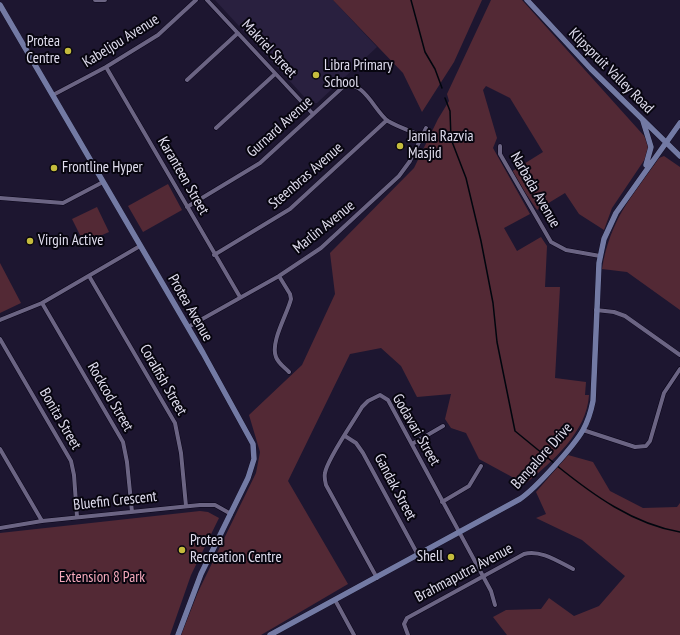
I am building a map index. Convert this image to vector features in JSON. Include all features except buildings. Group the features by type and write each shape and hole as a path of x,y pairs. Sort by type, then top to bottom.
{"street":[{"path":"94,0 105,0"},
{"name":"Kabeljou Avenue","path":"53,95 106,66 162,32 196,0"},
{"name":"Makriel Street","path":"207,0 313,114"},
{"name":"Klipspruit Valley Road","path":"527,0 570,47 680,156"},
{"name":"Protea Avenue","path":"0,5 247,429 255,450 251,472 201,574 178,635"},
{"path":"187,80 238,33"},
{"name":"Karanteen Street","path":"106,66 214,255 240,297"},
{"path":"216,128 275,74"},
{"name":"Gurnard Avenue","path":"187,207 255,167 344,86 351,85 359,89 387,120 422,136"},
{"name":"Steenbras Avenue","path":"214,255 290,209 387,120"},
{"path":"642,120 651,147 650,156 643,172"},
{"name":"Bangalore Drive","path":"270,635 520,499 559,460 583,430 592,401 600,256 612,220 643,172 680,123"},
{"name":"Marlin Avenue","path":"188,327 279,276 321,248 390,185 407,166 426,128"},
{"name":"Narbada Avenue","path":"500,146 500,154 551,242 566,250 600,256"},
{"path":"0,198 63,203 103,182"},
{"path":"0,320 42,303 140,246"},
{"name":"Coralfish Street","path":"89,276 175,423 181,453 186,506"},
{"path":"279,276 290,294 291,299 277,338 275,354 278,361 289,372"},
{"name":"Rockcod Street","path":"42,303 123,442 127,462 132,512"},
{"path":"596,310 614,312 625,316 680,355"},
{"name":"Bonita Street","path":"0,339 71,461 74,475 77,517"},
{"path":"583,430 634,447 646,446 650,441 664,393 680,369"},
{"name":"Godavari Street","path":"377,578 326,485 324,478 326,469 365,403 373,397 381,395 388,400 412,444 493,595 495,605"},
{"path":"412,444 443,426"},
{"name":"Gandak Street","path":"345,436 356,443 363,453 418,555"},
{"path":"0,449 42,521"},
{"path":"442,502 469,486 481,466"},
{"name":"Bluefin Crescent","path":"0,528 42,521 186,506 215,505 231,514"},
{"name":"Brahmaputra Avenue","path":"408,635 404,624 407,618 530,552 539,553 573,569"},
{"path":"335,600 354,635"}],"shaded area":[{"name":"Libra Primary School","path":"215,0 333,0 377,47 317,103 310,103"}],"green space":[{"path":"333,0 482,0 454,62 422,112 403,73"},
{"path":"491,0 522,0 646,138 649,148 645,159 612,208 604,230 579,214 565,193 537,210 511,172 543,152 510,98 486,86 483,90 497,138 493,148 530,214 504,228 517,251 541,237 547,246 545,287 560,287 555,378 586,382 585,395 589,395 587,409 582,421 575,434 557,456 525,484 479,459 466,433 451,428 445,419 451,394 417,397 401,366 381,348 350,354 288,481 348,584 261,635 181,635 198,592 256,473 260,452 249,415 302,365 335,294 330,253 414,168 438,119 449,101 447,94"},
{"path":"664,156 680,167 680,310 627,272 602,269 610,236 623,210 659,158"},
{"path":"168,184 182,210 143,232 128,206"},
{"path":"97,207 109,232 84,243 72,219"},
{"path":"0,263 21,303 0,313"},
{"path":"568,455 593,462 610,491 643,508 677,507 680,503 680,635 507,635 493,617 506,610 541,609 549,598 574,616 599,606 625,576 582,540 536,518 546,514 536,492"},
{"name":"Extension 8 Park","path":"200,511 208,512 219,518 191,575 170,635 0,635 0,533"}],"waterway":[{"path":"411,0 425,52 435,69 442,88"},
{"path":"445,98 450,111 451,139 466,178 481,241 493,303 497,342 515,431 554,463"},
{"path":"556,465 584,487 614,507 646,522 680,532"}],"place":[{"name":"Protea Centre","path":"68,51"},
{"name":"Libra Primary School","path":"316,75"},
{"name":"Jamia Razvia Masjid","path":"400,146"},
{"name":"Frontline Hyper","path":"54,168"},
{"name":"Virgin Active","path":"30,241"},
{"name":"Protea Recreation Centre","path":"182,550"},
{"name":"Shell","path":"451,557"}]}
